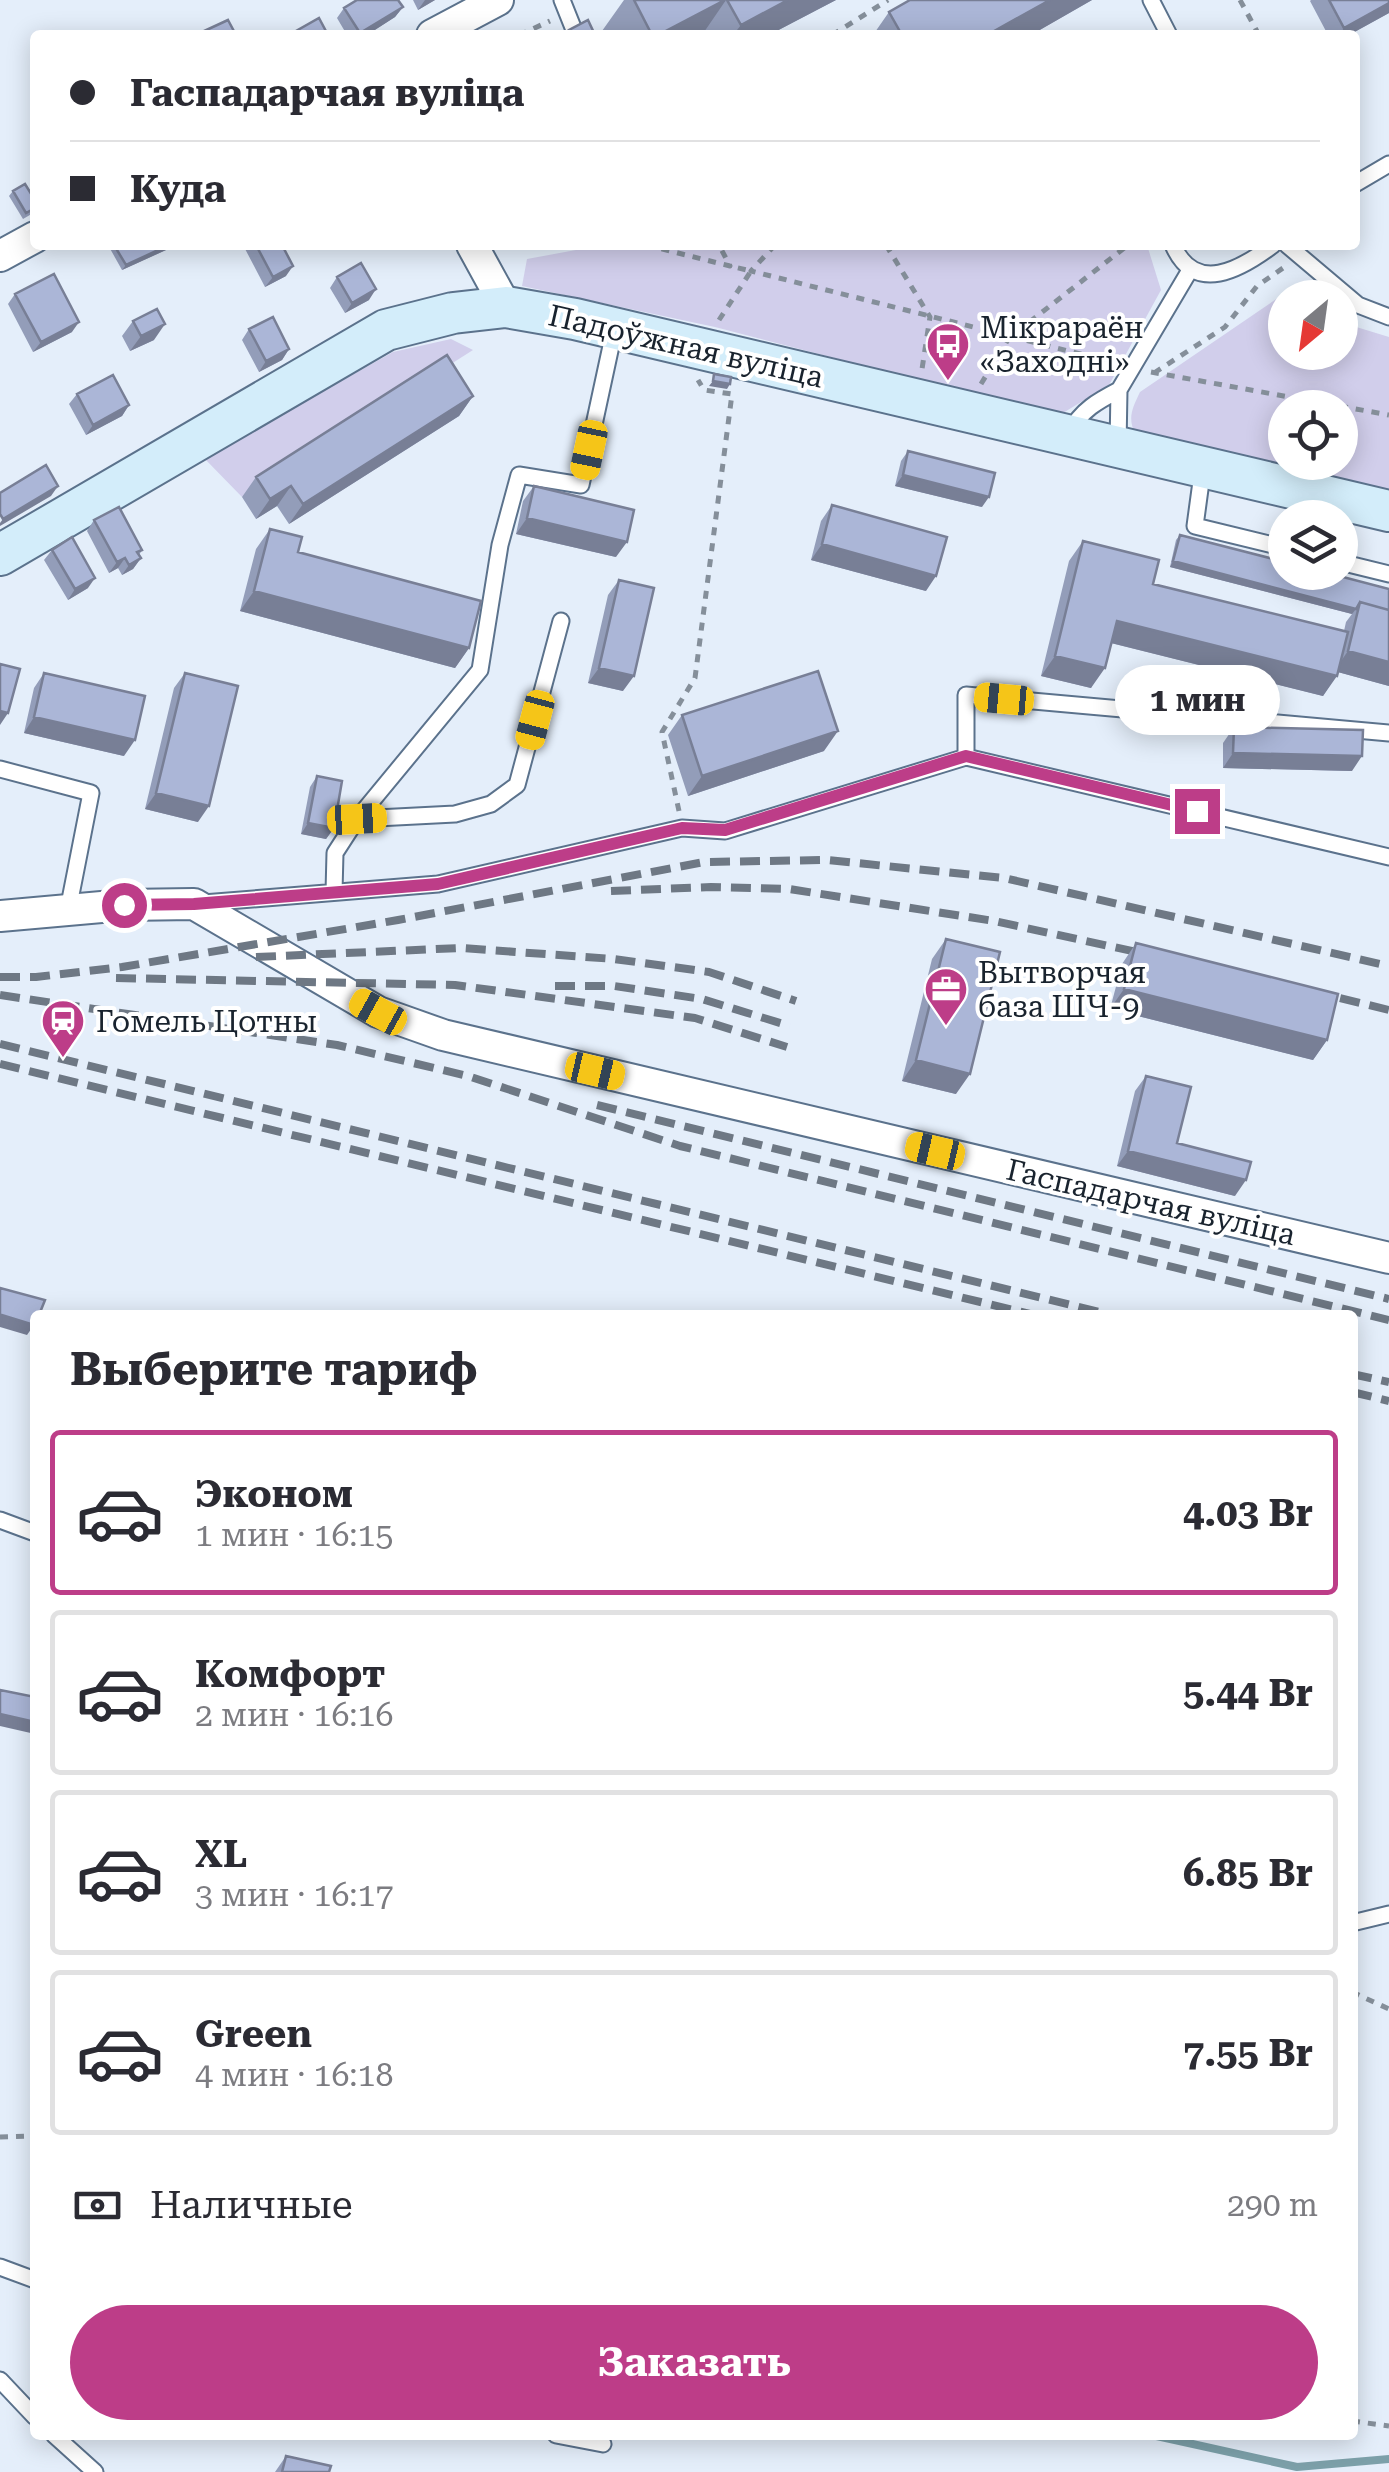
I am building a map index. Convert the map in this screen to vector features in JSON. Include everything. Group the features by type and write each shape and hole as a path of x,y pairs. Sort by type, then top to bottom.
{"main road":[{"name":"Падоўжная вуліца","path":"14,548 386,330 453,313 506,307 615,328 1389,511"}],"street":[{"path":"441,30 498,0"},
{"path":"0,256 30,241"},
{"path":"475,250 506,307"},
{"path":"0,916 194,904"},
{"name":"Гаспадарчая вуліца","path":"194,904 378,1012 443,1035 1389,1258"}],"lane":[{"path":"562,0 569,30"},
{"path":"1151,0 1167,30"},
{"path":"1360,181 1389,164"},
{"path":"1175,250 1190,270 1218,275 1239,268 1266,250"},
{"path":"1293,250 1358,305 1389,317"},
{"path":"1118,447 1119,390 1190,270"},
{"path":"334,892 335,853 357,819 480,670 500,545 518,476 581,485 615,328"},
{"path":"1068,436 1076,420 1095,402 1119,390"},
{"path":"1203,468 1195,526 1268,544"},
{"path":"1358,566 1389,574"},
{"path":"357,819 454,814 491,804 517,785 561,621"},
{"path":"966,756 966,696 1389,733"},
{"path":"194,904 438,884 682,828 725,830 966,756 1389,857"},
{"path":"0,769 91,793 68,910"},
{"path":"0,1520 30,1532"},
{"path":"1358,1922 1389,1914"},
{"path":"0,2267 30,2278"},
{"path":"0,2380 30,2411"},
{"path":"60,2440 95,2472"},
{"path":"583,2440 604,2444"}],"path":[{"path":"840,30 888,0"},
{"path":"1240,0 1257,30"},
{"path":"666,250 1154,373 1389,416"},
{"path":"722,250 730,266"},
{"path":"715,326 751,271 770,250"},
{"path":"889,250 930,317 921,376"},
{"path":"978,388 1009,338 1122,250"},
{"path":"1154,373 1225,327 1257,286 1293,250"},
{"path":"682,828 662,732 695,678 732,394 704,390 695,374"},
{"path":"1358,1995 1389,2009"},
{"path":"0,2137 30,2136"},
{"path":"1358,2422 1389,2426"}],"shaded area":[{"path":"576,250 1149,250 1161,290 1109,385 1058,416 715,327 522,286 527,259"},
{"path":"1268,305 1268,370 1358,370 1358,328 1389,337 1389,492 1335,480 1358,480 1358,390 1268,390 1268,465 1136,436 1132,424 1140,392"},
{"path":"451,339 473,350 242,497 204,458 393,352"}],"building":[{"path":"357,0 398,0 403,7 365,30 358,30 344,8"},
{"path":"634,0 725,0 668,30 649,30"},
{"path":"727,0 788,0 741,25"},
{"path":"910,0 1050,0 996,30 899,30 889,12"},
{"path":"1329,0 1389,0 1389,3 1344,28"},
{"path":"319,18 325,30 298,30"},
{"path":"228,20 233,30 206,30"},
{"path":"588,20 593,30 569,30"},
{"path":"25,184 30,192 30,211 26,213 13,191"},
{"path":"117,250 158,250 126,265"},
{"path":"259,250 285,250 293,266 273,277"},
{"path":"361,263 376,289 352,303 337,277"},
{"path":"54,274 79,322 41,342 15,294"},
{"path":"157,309 165,324 141,336 133,321"},
{"path":"273,317 289,349 266,361 249,329"},
{"path":"447,355 473,396 303,504 291,486 270,499 256,477"},
{"path":"714,374 731,377 730,384 713,381"},
{"path":"113,375 129,405 93,425 77,394"},
{"path":"908,451 995,473 989,497 903,475"},
{"path":"46,465 58,486 3,519 0,493"},
{"path":"534,486 634,510 627,542 527,518"},
{"path":"832,505 947,537 936,576 822,544"},
{"path":"119,507 142,550 137,552 141,558 129,565 125,558 117,562 94,520"},
{"path":"270,529 302,537 298,552 481,601 469,648 254,591"},
{"path":"1180,535 1268,558 1268,586 1173,561"},
{"path":"72,537 95,578 75,589 52,550"},
{"path":"1083,541 1159,560 1153,584 1348,632 1337,676 1117,621 1105,668 1055,656"},
{"path":"619,580 654,588 634,676 599,668"},
{"path":"1358,581 1389,589 1389,610 1360,602 1356,609 1284,590 1358,590"},
{"path":"1360,602 1389,610 1389,662 1348,651"},
{"path":"0,664 20,669 8,713 0,711"},
{"path":"818,671 838,731 702,776 682,715"},
{"path":"44,673 145,696 135,740 34,717"},
{"path":"185,673 238,686 209,806 156,793"},
{"path":"1234,727 1363,730 1362,756 1233,753"},
{"path":"317,776 342,781 334,828 308,823"},
{"path":"946,939 1000,952 970,1074 916,1060"},
{"path":"1136,943 1338,994 1327,1040 1124,989"},
{"path":"1146,1076 1191,1087 1177,1143 1251,1162 1246,1180 1128,1151"},
{"path":"0,1288 45,1300 41,1310 30,1310 30,1324 2,1315 0,1322"},
{"path":"0,1690 30,1696 30,1721 0,1714"},
{"path":"286,2456 331,2466 329,2472 282,2472"}],"waterway":[{"path":"1175,2440 1297,2467 1389,2459"}],"railway":[{"path":"0,977 122,967 704,862 827,860 1004,878 1389,966"},
{"path":"611,891 789,889 994,921 1155,956"},
{"path":"256,957 461,948 614,959 709,972 796,1001"},
{"path":"116,978 455,985 695,1018 787,1047"},
{"path":"555,986 614,986 702,999 790,1026"},
{"path":"1311,991 1389,1010"},
{"path":"0,995 337,1045 468,1076 680,1146 1348,1310"},
{"path":"0,1044 1091,1310"},
{"path":"0,1064 1013,1310"},
{"path":"597,1105 1389,1299"},
{"path":"1358,1312 1389,1320"},
{"path":"1358,1375 1389,1382"},
{"path":"1358,1393 1389,1401"}],"place":[{"name":"Мікрараён «Заходні»","path":"948,382"},
{"name":"Вытворчая база ШЧ-9","path":"946,1027"},
{"name":"Гомель Цотны","path":"63,1059"}],"route":[{"path":"124,905 194,904 438,884 682,828 725,830 966,756 1197,811"}]}
